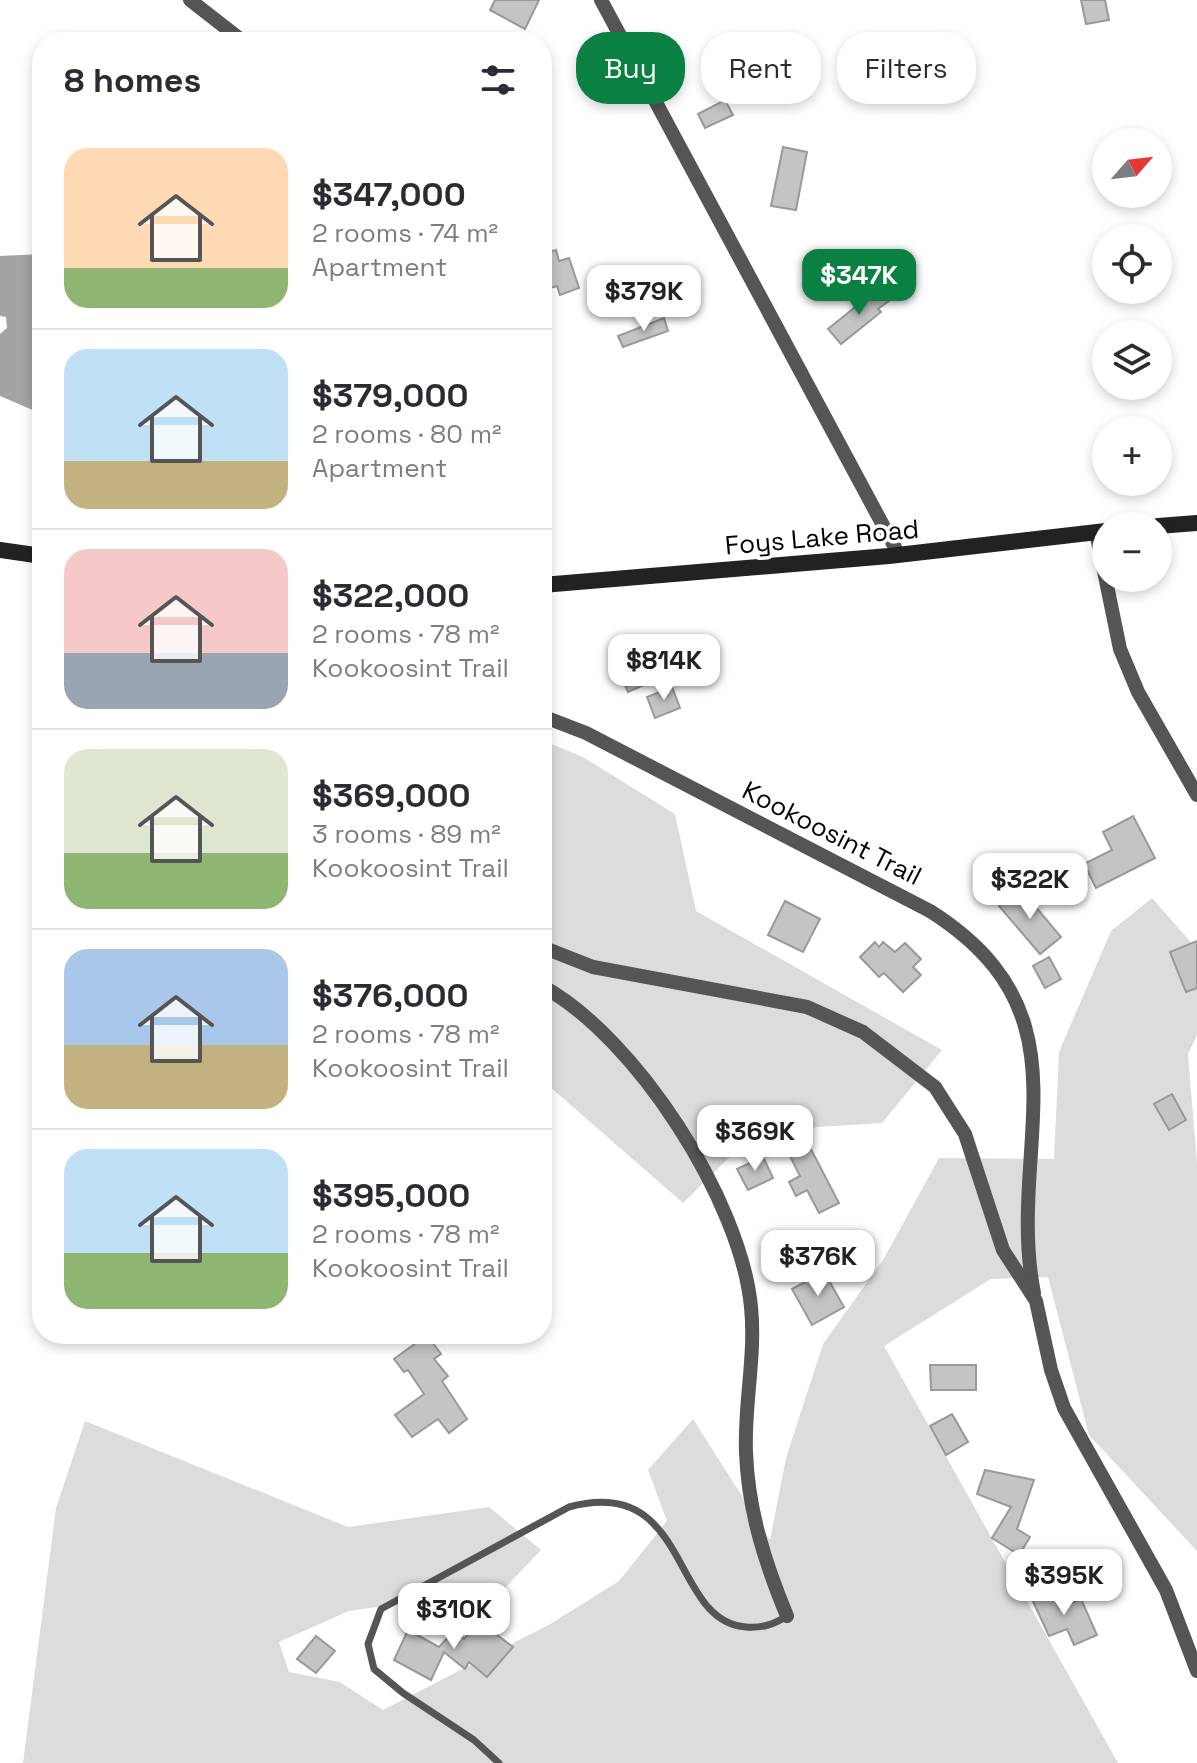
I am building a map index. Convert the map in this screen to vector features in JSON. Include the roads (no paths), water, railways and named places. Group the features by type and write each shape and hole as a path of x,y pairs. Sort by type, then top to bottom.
{"street":[{"path":"190,0 231,32"},
{"path":"601,0 899,555"},
{"path":"1172,525 1197,523"},
{"name":"Foys Lake Road","path":"552,584 899,555 1092,533"},
{"path":"0,550 32,555"},
{"path":"1111,592 1120,649 1138,692 1197,795"},
{"name":"Kookoosint Trail","path":"552,720 586,733 930,911 966,938 991,964 1021,1015 1035,1074 1029,1240 1036,1301 1051,1370 1064,1408 1160,1578 1197,1671"},
{"name":"Kookoosint Trail","path":"552,951 593,967 807,1007 863,1032 889,1049 935,1087 953,1110 980,1172 1003,1250 1036,1301"},
{"path":"552,993 594,1024 645,1081 708,1176 733,1231 751,1307 753,1341 746,1451 752,1510 768,1570 787,1616"}],"lane":[{"path":"499,1763 474,1740 403,1693 374,1669 368,1644 381,1609 569,1507 594,1500 620,1504 643,1514 663,1531 715,1617 733,1626 757,1628 774,1625 787,1616"}]}
